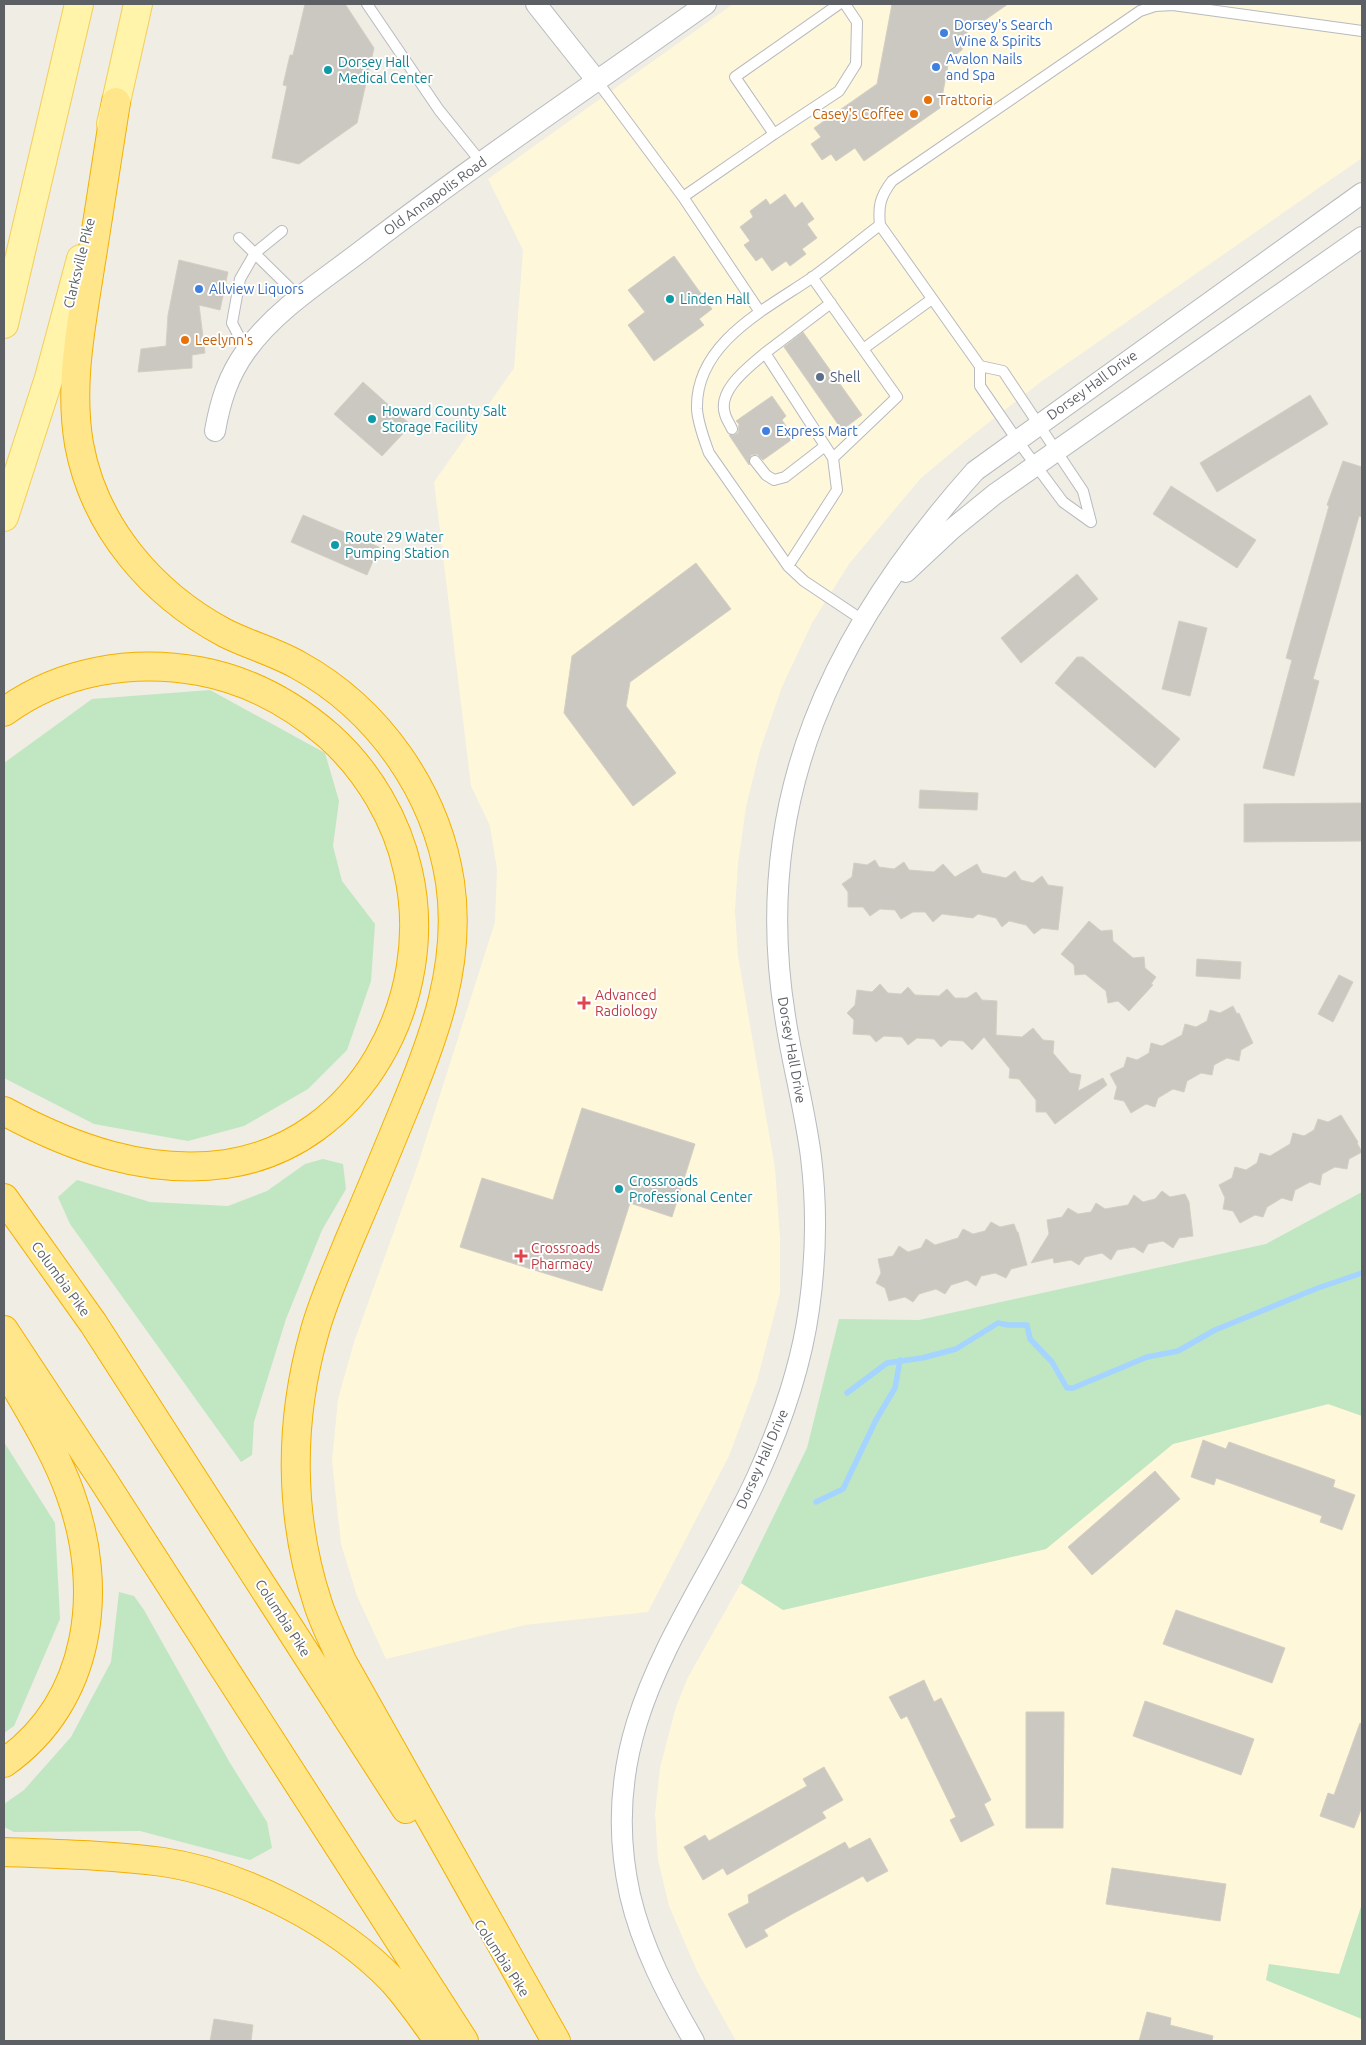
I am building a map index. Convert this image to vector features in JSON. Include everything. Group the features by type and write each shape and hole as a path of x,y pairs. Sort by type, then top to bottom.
{"highway":[{"path":"116,102 78,346 74,391 75,418 86,474 101,510 118,540 133,560 164,591 194,614 228,634 300,666 359,708 387,739 418,786 442,845 453,911 454,941 441,1013 418,1076 333,1279 315,1330 304,1371 298,1416 294,1466 298,1510 305,1554 318,1606 342,1661 556,2041"},
{"path":"4,712 61,681 94,671 155,666 216,674 248,685 301,712 342,748 360,770 389,816 408,872 414,948 409,980 401,1009 389,1039 373,1068 356,1092 332,1115 311,1131 283,1146 228,1164 166,1166 132,1161 64,1142 4,1111"},
{"name":"Columbia Pike","path":"4,1198 93,1323 556,2041"},
{"path":"4,1330 98,1472 464,2041"},
{"path":"4,1366 52,1451 70,1494 82,1534 88,1565 89,1589 85,1638 65,1694 36,1735 18,1753 4,1763"},
{"path":"4,1852 82,1855 165,1862 244,1885 315,1920 366,1957 392,1981 440,2041"}],"main road":[{"path":"4,324 79,4"},
{"name":"Clarksville Pike","path":"4,517 49,378 75,283 138,4"}],"street":[{"path":"536,4 597,81"},
{"name":"Old Annapolis Road","path":"215,431 219,404 227,384 246,350 261,333 300,298 481,162 706,4"},
{"name":"Dorsey Hall Drive","path":"694,2041 667,1995 638,1926 625,1862 622,1798 636,1721 649,1683 672,1634 755,1481 781,1421 798,1366 809,1310 814,1254 811,1158 784,1013 776,935 779,868 789,802 803,751 822,698 864,621 899,566 936,515 975,471 1362,193"},
{"name":"Dorsey Hall Drive","path":"864,621 907,571 952,528 1035,465 1058,451 1362,237"}],"lane":[{"path":"367,4 438,110 481,162"},
{"path":"774,134 736,77 839,4"},
{"path":"683,197 839,92 856,64 857,22 845,4"},
{"path":"980,366 1003,371 1083,491 1091,522 1063,502 1016,440 980,386 980,366 880,225 878,208 881,196 892,181 1140,11 1155,6 1173,5 1362,31"},
{"path":"597,81 683,197 760,312"},
{"path":"864,621 804,581 788,566 709,453 701,432 697,409 699,389 716,350 760,312 812,277 880,225"},
{"path":"246,350 232,323 240,279 255,253 282,231"},
{"path":"239,238 300,298"},
{"path":"812,277 897,397 833,458"},
{"path":"863,349 932,299"},
{"path":"732,429 724,413 724,398 741,374 765,353 831,303"},
{"path":"765,353 833,458 837,490 788,566"},
{"path":"755,461 766,475 774,480 785,477 825,446"}],"shaded area":[{"path":"733,4 1362,4 1362,158 1042,381 974,434 921,478 849,564 812,623 782,687 760,750 746,807 738,864 735,911 738,956 775,1168 780,1238 780,1293 757,1381 729,1456 648,1612 525,1625 386,1659 357,1596 341,1544 332,1461 338,1399 354,1342 417,1167 495,922 497,870 490,826 471,786 434,482 514,368 523,250 488,179"},
{"path":"1329,1404 1362,1416 1362,1904 1339,1974 1269,1964 1266,1980 1362,2019 1362,2041 736,2041 697,1971 669,1906 658,1860 655,1814 660,1768 675,1710 687,1679 741,1583 783,1610 1046,1549 1173,1444"}],"green space":[{"path":"210,690 325,753 339,801 333,846 342,881 375,924 371,981 347,1050 308,1089 244,1126 188,1141 94,1124 4,1078 4,763 92,699"},
{"path":"323,1159 343,1164 346,1189 322,1230 286,1319 254,1422 252,1455 241,1462 70,1224 58,1197 77,1180 150,1202 228,1206 267,1191 305,1164"},
{"path":"1362,1192 1362,1416 1328,1404 1173,1444 1046,1549 783,1610 741,1583 807,1448 839,1319 919,1320 1266,1244"},
{"path":"4,1442 55,1523 60,1619 14,1726 4,1733"},
{"path":"119,1592 134,1596 144,1610 230,1763 267,1822 272,1848 250,1860 140,1831 14,1832 4,1827 4,1804 24,1790 71,1737 111,1662"},
{"path":"1362,1904 1362,2019 1266,1980 1269,1964 1339,1974"}],"building":[{"name":"Dorsey Hall Medical Center","path":"305,4 345,4 374,48 357,123 299,164 272,158 287,86 283,85 290,55 293,55"},
{"path":"892,4 1008,4 965,34 962,50 949,60 940,108 864,161 855,148 836,161 831,154 822,160 811,144 821,137 814,128 877,84"},
{"path":"785,194 795,208 802,202 814,219 807,224 817,238 802,249 806,254 790,266 786,261 772,271 762,257 756,261 744,245 750,241 740,227 753,217 750,211 766,199 770,205"},
{"name":"Linden Hall","path":"674,256 712,309 699,319 704,325 654,361 628,325 645,312 628,290"},
{"path":"179,260 228,272 220,310 199,305 205,353 192,355 192,368 138,372 141,349 166,346 168,315"},
{"name":"Shell","path":"803,332 862,415 842,430 784,347"},
{"name":"Howard County Salt Storage Facility","path":"363,382 411,425 382,456 334,414"},
{"path":"1310,395 1328,424 1217,492 1200,463"},
{"name":"Express Mart","path":"772,396 786,416 782,420 794,438 763,460 757,454 751,455 749,465 729,435 738,433 739,424 736,421"},
{"path":"1343,461 1362,467 1362,517 1359,516 1313,679 1319,681 1294,776 1263,768 1292,660 1286,658 1329,506 1327,505"},
{"path":"1171,486 1256,540 1237,568 1153,514"},
{"name":"Route 29 Water Pumping Station","path":"303,515 379,547 367,575 291,542"},
{"path":"696,563 731,609 630,682 626,706 676,773 633,806 564,713 572,656"},
{"path":"1077,574 1098,599 1021,663 1001,638"},
{"path":"1179,621 1207,628 1190,696 1162,689"},
{"path":"1077,657 1083,657 1180,739 1155,768 1055,683"},
{"path":"920,790 978,793 977,810 919,808"},
{"path":"1362,803 1362,841 1244,842 1244,804"},
{"path":"875,860 879,867 894,869 904,862 909,870 934,872 943,864 955,877 977,864 982,873 1006,878 1015,871 1021,880 1033,883 1042,876 1048,885 1063,887 1058,930 1042,928 1034,934 1026,925 1009,921 1002,927 996,918 978,914 973,918 942,914 933,922 925,912 913,912 901,919 895,910 880,909 870,916 863,907 848,907 848,892 842,884 852,877 854,863 867,865"},
{"path":"1089,921 1101,931 1112,930 1113,941 1133,958 1144,957 1145,968 1156,977 1151,984 1153,985 1129,1011 1118,1001 1108,1003 1106,991 1085,974 1075,975 1074,965 1061,954"},
{"path":"1197,959 1241,962 1240,979 1196,976"},
{"path":"1339,975 1353,982 1333,1022 1318,1014"},
{"path":"880,984 888,993 901,994 908,987 915,995 939,996 947,989 955,998 967,998 976,992 982,1000 997,1001 996,1035 1022,1037 1033,1028 1043,1040 1054,1041 1053,1053 1070,1073 1081,1075 1078,1091 1103,1078 1107,1085 1055,1124 1046,1112 1036,1112 1036,1100 1019,1079 1009,1078 1010,1069 984,1037 972,1050 963,1041 949,1040 941,1047 934,1039 917,1038 908,1045 902,1037 884,1036 876,1042 870,1035 853,1034 854,1020 847,1013 855,1005 857,990 872,992"},
{"path":"1233,1006 1237,1014 1239,1013 1253,1043 1241,1050 1239,1061 1227,1058 1214,1065 1212,1075 1201,1073 1187,1081 1184,1092 1173,1089 1158,1098 1155,1107 1146,1104 1131,1113 1124,1101 1114,1099 1117,1087 1110,1074 1124,1067 1127,1057 1137,1060 1149,1053 1151,1043 1162,1046 1182,1035 1185,1024 1196,1027 1207,1021 1210,1010 1220,1013"},
{"name":"Crossroads Professional Center","path":"582,1108 695,1144 672,1217 630,1203 602,1291 460,1247 482,1178 553,1200"},
{"path":"1341,1115 1362,1152 1349,1159 1347,1169 1335,1167 1322,1174 1320,1185 1310,1182 1295,1190 1292,1201 1282,1198 1267,1207 1263,1217 1255,1215 1240,1223 1233,1211 1223,1209 1225,1198 1219,1185 1232,1178 1235,1167 1246,1170 1257,1163 1260,1153 1270,1156 1290,1144 1293,1133 1304,1136 1314,1130 1318,1119 1328,1122"},
{"path":"1162,1191 1170,1197 1185,1194 1189,1202 1193,1236 1179,1238 1173,1248 1163,1241 1148,1244 1143,1253 1134,1247 1117,1250 1111,1260 1102,1253 1085,1257 1079,1265 1071,1260 1054,1263 1053,1258 1031,1263 1049,1234 1047,1220 1062,1217 1068,1208 1078,1214 1091,1212 1096,1203 1105,1209 1128,1205 1134,1195 1143,1202 1155,1199"},
{"path":"991,1222 1000,1227 1014,1224 1027,1265 1011,1269 1006,1278 995,1273 981,1276 976,1286 967,1280 951,1285 945,1294 936,1289 919,1294 913,1302 905,1297 889,1301 885,1288 876,1283 881,1273 878,1259 893,1256 899,1246 908,1252 921,1248 926,1239 935,1245 958,1238 963,1229 973,1234 985,1231"},
{"path":"1203,1440 1226,1449 1229,1442 1335,1480 1333,1487 1355,1495 1342,1530 1320,1522 1322,1516 1216,1478 1214,1485 1191,1477"},
{"path":"1155,1471 1180,1499 1092,1575 1068,1547"},
{"path":"1176,1610 1285,1648 1272,1683 1163,1644"},
{"path":"924,1680 934,1702 941,1698 991,1800 984,1804 994,1825 961,1842 950,1820 956,1817 907,1716 901,1719 889,1697"},
{"path":"1145,1701 1254,1739 1241,1775 1133,1736"},
{"path":"1026,1712 1064,1712 1063,1828 1026,1828"},
{"path":"1360,1723 1362,1724 1362,1807 1354,1828 1320,1816 1328,1793 1334,1795"},
{"path":"824,1767 843,1800 822,1812 826,1818 727,1875 723,1868 703,1880 684,1847 705,1835 709,1841 807,1786 803,1779"},
{"path":"870,1838 888,1871 867,1882 863,1876 792,1914 764,1930 768,1936 746,1948 728,1914 749,1903 748,1895 845,1842 849,1849"},
{"path":"1112,1868 1226,1884 1220,1921 1106,1904"},
{"path":"1147,2012 1171,2018 1170,2025 1213,2036 1212,2041 1139,2041"},
{"path":"214,2019 253,2025 251,2041 210,2041"}],"waterway":[{"path":"847,1393 887,1363 922,1358 956,1349 998,1323 1027,1325 1030,1339 1052,1362 1067,1388 1073,1388 1147,1357 1178,1351 1215,1330 1318,1288 1362,1273"},
{"path":"816,1502 843,1489 876,1420 895,1388 900,1360"}],"place":[{"name":"Dorsey's Search Wine & Spirits","path":"944,33"},
{"name":"Avalon Nails and Spa","path":"936,67"},
{"name":"Dorsey Hall Medical Center","path":"328,70"},
{"name":"Trattoria","path":"928,100"},
{"name":"Casey's Coffee","path":"914,114"},
{"name":"Allview Liquors","path":"199,289"},
{"name":"Linden Hall","path":"670,299"},
{"name":"Leelynn's","path":"185,340"},
{"name":"Shell","path":"820,377"},
{"name":"Howard County Salt Storage Facility","path":"372,419"},
{"name":"Express Mart","path":"766,431"},
{"name":"Route 29 Water Pumping Station","path":"335,545"},
{"name":"Advanced Radiology","path":"584,1003"},
{"name":"Crossroads Professional Center","path":"619,1189"},
{"name":"Crossroads Pharmacy","path":"521,1256"}]}
